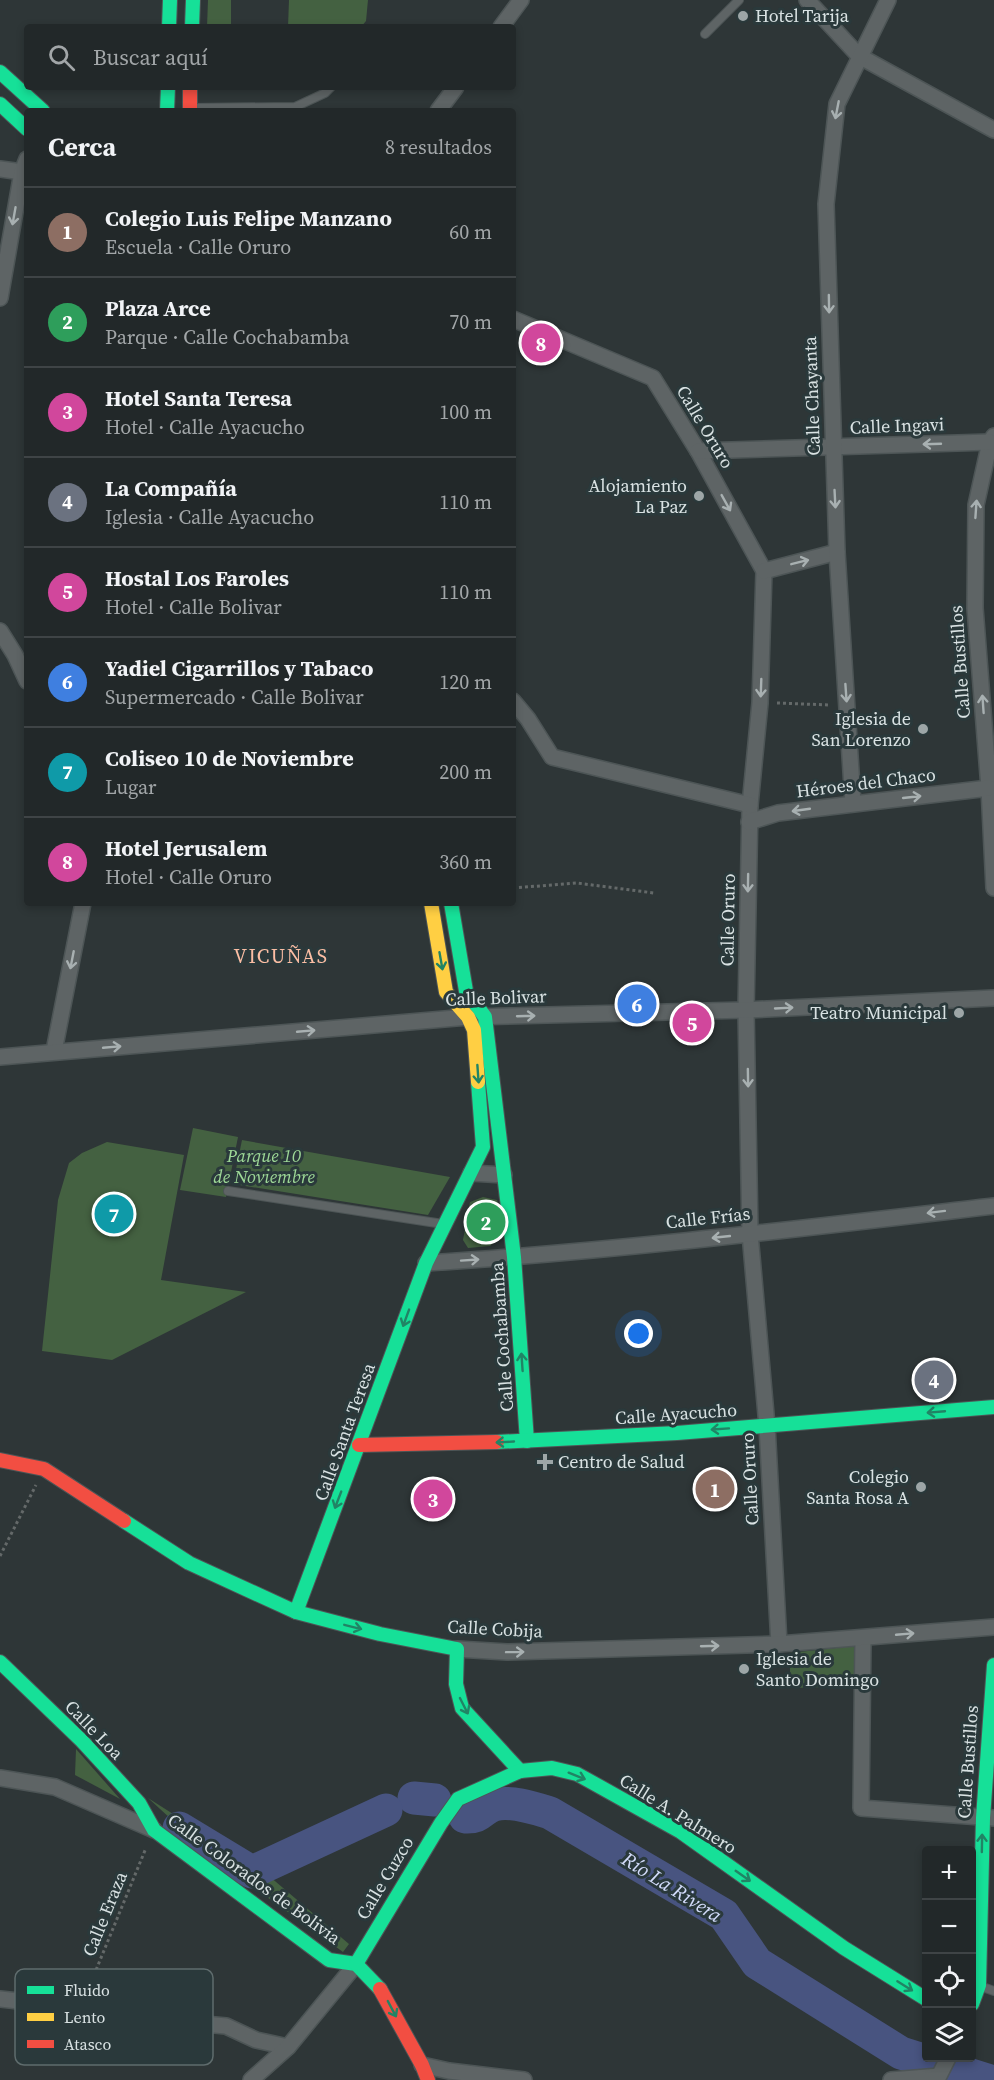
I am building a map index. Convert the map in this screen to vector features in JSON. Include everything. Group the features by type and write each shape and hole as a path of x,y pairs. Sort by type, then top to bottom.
{"main road":[{"path":"169,24 170,0"},
{"path":"192,24 193,0"},
{"path":"0,72 40,108"},
{"path":"167,108 168,90"},
{"path":"190,90 190,108"},
{"path":"0,104 24,126"},
{"path":"426,1263 483,1147 474,1030 468,1017 446,992 432,906"},
{"path":"452,906 466,992 485,1017"},
{"name":"Calle Cochabamba","path":"485,1017 514,1257 527,1441"},
{"name":"Calle Santa Teresa","path":"296,1612 426,1263"},
{"name":"Calle Ayacucho","path":"359,1445 527,1441 766,1426 994,1407"},
{"name":"Calle Cobija","path":"0,1460 44,1469 189,1563 296,1612 380,1634 457,1649"},
{"path":"457,1649 456,1684 462,1708 520,1771"},
{"name":"Calle Loa","path":"0,1662 82,1741 132,1795 154,1830"},
{"name":"Calle Bustillos","path":"976,1993 979,1985 989,1818 994,1665"},
{"name":"Calle A. Palmero","path":"520,1771 552,1768 577,1774 681,1832 844,1948 922,1997"},
{"name":"Calle Cuzco","path":"356,1964 441,1823 458,1799 520,1771"},
{"name":"Calle Colorados de Bolivia","path":"154,1830 329,1960 356,1964"},
{"path":"356,1964 383,1992 428,2080"}],"street":[{"path":"503,24 522,0"},
{"path":"807,0 859,56 994,130"},
{"name":"Calle Chayanta","path":"853,803 832,448 826,204 837,104 888,0"},
{"path":"440,108 454,90"},
{"path":"0,169 24,165 0,298"},
{"name":"Calle Oruro","path":"516,320 653,378 698,452 764,571 760,703 750,805 746,1010 750,1234 766,1426 779,1644"},
{"name":"Calle Ingavi","path":"698,452 832,448 992,439"},
{"name":"Calle Bustillos","path":"992,439 976,505 975,597 994,888"},
{"path":"764,571 837,552"},
{"path":"0,631 21,655"},
{"path":"516,705 552,757 750,805"},
{"name":"Héroes del Chaco","path":"750,822 778,813 989,788"},
{"path":"54,1051 82,906"},
{"name":"Calle Bolivar","path":"0,1057 468,1017 746,1010 994,998"},
{"path":"471,1173 504,1175"},
{"name":"Calle Frías","path":"426,1263 514,1257 750,1234 994,1206"},
{"name":"Calle Cobija","path":"457,1649 507,1652 779,1644 994,1627"},
{"path":"863,1638 861,1808 989,1818"},
{"name":"Calle Colorados de Bolivia","path":"0,1778 55,1787 154,1830"},
{"name":"Calle Cuzco","path":"250,2080 288,2048 356,1964"},
{"path":"0,1999 15,2001"},
{"path":"213,2025 226,2026 256,2040 288,2048"},
{"path":"891,2080 939,2076 945,2062"},
{"path":"422,2065 449,2071 524,2080"}],"lane":[{"path":"705,34 739,0"},
{"path":"260,108 295,107 328,90"},
{"path":"228,1191 445,1224"},
{"path":"979,1985 994,1992"}],"path":[{"path":"760,703 847,706"},
{"path":"516,888 577,883 654,892"},
{"path":"0,1556 44,1469"},
{"name":"Calle Eraza","path":"97,1969 154,1830"}],"green space":[{"path":"208,0 231,0 231,24 207,24"},
{"path":"289,0 368,0 366,21 364,24 288,24"},
{"path":"193,1128 238,1137 226,1197 180,1190"},
{"name":"Parque 10 de Noviembre","path":"242,1140 450,1177 428,1215 233,1184"},
{"path":"107,1142 184,1155 161,1280 246,1292 112,1360 42,1351 58,1200 69,1163 82,1153"},
{"path":"483,1197 497,1200 505,1233 490,1246 468,1248 463,1240 470,1202"},
{"path":"864,1645 864,1686 791,1688 789,1653"},
{"path":"76,1749 120,1799 75,1775"},
{"path":"148,1798 249,1859 349,1944 343,1952 217,1861"}],"waterway":[{"name":"Río La Rivera","path":"414,1798 435,1800"},
{"name":"Río La Rivera","path":"465,1817 475,1816 494,1805 507,1803 550,1813 724,1915 757,1963 901,2053 987,2080"},
{"name":"Río La Rivera","path":"179,1828 252,1872 386,1810"}],"traffic: fast":[{"path":"169,24 170,0"},
{"path":"192,24 193,0"},
{"path":"0,72 40,108"},
{"path":"167,108 168,90"},
{"path":"0,104 24,126"},
{"path":"452,906 466,991 485,1017 514,1257 527,1441"},
{"path":"296,1612 426,1263 483,1147 478,1082"},
{"path":"497,1442 677,1433 994,1407"},
{"path":"124,1521 189,1563 296,1612 380,1634 457,1649 456,1684 462,1708 520,1771"},
{"path":"0,1662 82,1741 139,1803 154,1830 329,1960 356,1964 380,1989"},
{"path":"976,1993 979,1985 983,1818 994,1665"},
{"path":"356,1964 441,1823 458,1799 520,1771 552,1768 577,1774 681,1832 844,1948 922,1997"}],"traffic: slow":[{"path":"432,906 446,992 468,1017 474,1030 478,1082"}],"traffic: jam":[{"path":"190,90 190,108"},
{"path":"359,1445 497,1442"},
{"path":"0,1460 44,1469 124,1521"},
{"path":"380,1989 428,2080"}],"place":[{"name":"Hotel Tarija","path":"743,16"},
{"name":"Hotel Jerusalem","path":"541,343"},
{"name":"Alojamiento La Paz","path":"699,496"},
{"name":"Iglesia de San Lorenzo","path":"923,729"},
{"name":"Yadiel Cigarrillos y Tabaco","path":"637,1004"},
{"name":"Teatro Municipal","path":"959,1013"},
{"name":"Hostal Los Faroles","path":"692,1023"},
{"name":"Coliseo 10 de Noviembre","path":"114,1214"},
{"name":"Plaza Arce","path":"486,1222"},
{"name":"La Compañía","path":"934,1380"},
{"name":"Centro de Salud","path":"545,1462"},
{"name":"Colegio Santa Rosa A","path":"921,1487"},
{"name":"Colegio Luis Felipe Manzano","path":"715,1489"},
{"name":"Hotel Santa Teresa","path":"433,1499"},
{"name":"Iglesia de Santo Domingo","path":"744,1669"}],"district":[{"name":"VICUÑAS","path":"281,956"}]}
